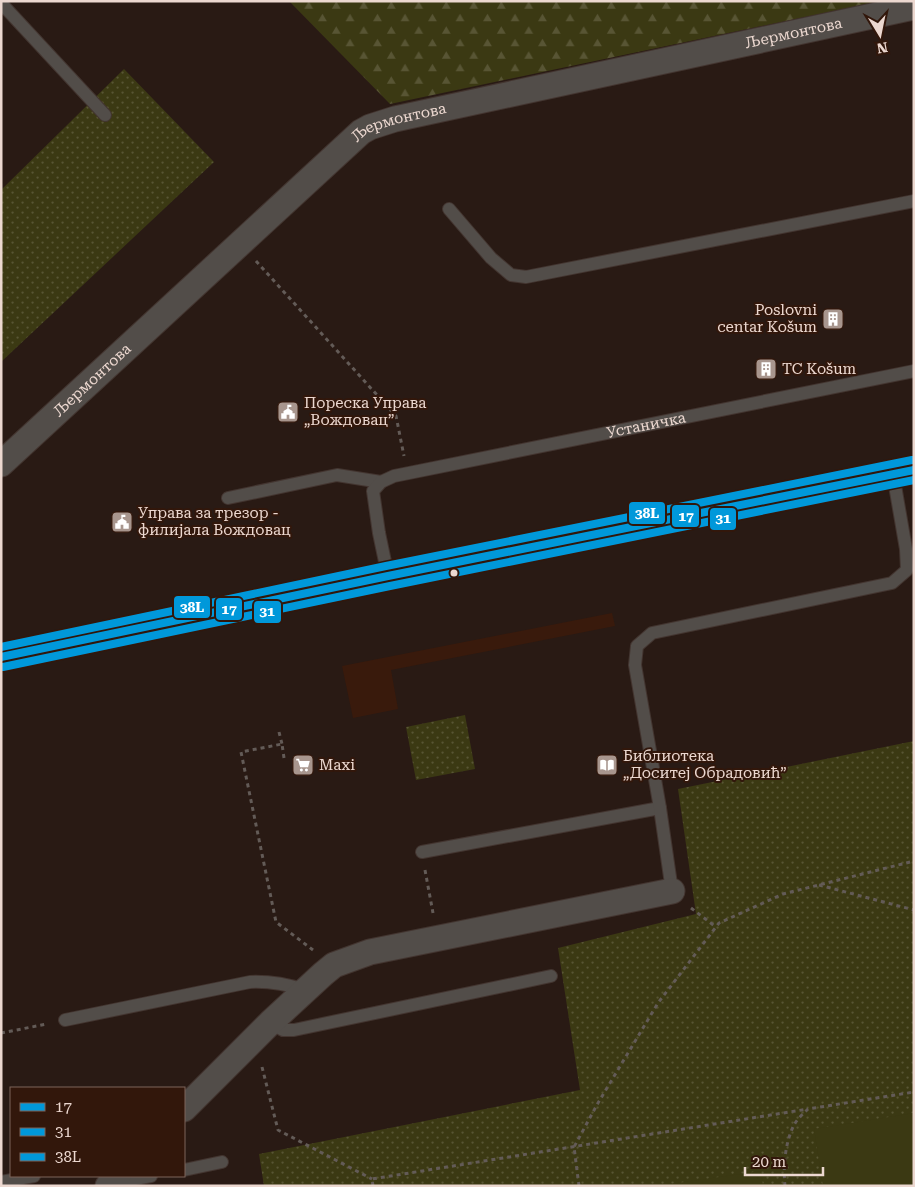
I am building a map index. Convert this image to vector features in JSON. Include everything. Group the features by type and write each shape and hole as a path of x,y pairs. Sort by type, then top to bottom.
{"main road":[{"path":"1,657 388,576 903,472"}],"street":[{"name":"Љермонтова","path":"1,464 361,132 380,123 914,7"},
{"path":"185,1108 270,1023 334,965 370,952 672,891"}],"lane":[{"path":"1,3 105,115"},
{"path":"449,209 491,258 504,270 511,275 526,277 914,201"},
{"name":"Устаничка","path":"228,498 337,475 380,482 394,476 914,371"},
{"path":"672,891 660,808 634,665 637,646 652,633 892,583 907,570 903,472"},
{"path":"380,482 373,491 379,534 388,576"},
{"path":"422,852 660,808"},
{"path":"270,1023 283,1030 294,1030 551,976"},
{"path":"65,1020 250,982 270,981 305,990"},
{"path":"185,1170 222,1162"},
{"path":"1,1182 28,1177"},
{"path":"112,1182 144,1177"}],"path":[{"path":"241,244 396,416 407,474"},
{"path":"279,732 284,758"},
{"path":"282,744 241,752 276,922 334,965"},
{"path":"422,852 438,938"},
{"path":"579,1186 574,1147 658,1003 720,923 783,894 914,861"},
{"path":"819,885 914,910"},
{"path":"672,891 716,928"},
{"path":"1,1033 65,1020"},
{"path":"264,1073 278,1130 372,1179 914,1092"},
{"path":"785,1186 784,1173 787,1148 793,1126 808,1109"},
{"path":"372,1179 373,1186"}],"shaded area":[{"path":"612,613 615,626 391,670 398,709 353,718 342,666"}],"green space":[{"path":"289,1 881,1 390,104"},
{"path":"124,69 214,162 1,362 1,190"},
{"path":"465,715 475,769 416,780 406,727"},
{"path":"914,741 914,1186 264,1186 259,1154 580,1090 558,948 696,914 678,789"},
{"path":"914,1113 914,1186 823,1186 814,1129"},
{"path":"761,1171 763,1186 657,1186"}],"transit line":[{"name":"38L","path":"1,647 386,566 912,460"},
{"name":"17","path":"1,657 388,576 914,470"},
{"name":"31","path":"3,667 390,586 914,480"}],"place":[{"name":"Poslovni centar Košum","path":"833,319"},
{"name":"TC Košum","path":"766,369"},
{"name":"Пореска Управа „Вождовац”","path":"288,412"},
{"name":"Управа за трезор - филијала Вождовац","path":"122,522"},
{"name":"Maxi","path":"303,765"},
{"name":"Библиотека „Доситеј Обрадовић”","path":"607,765"}]}
